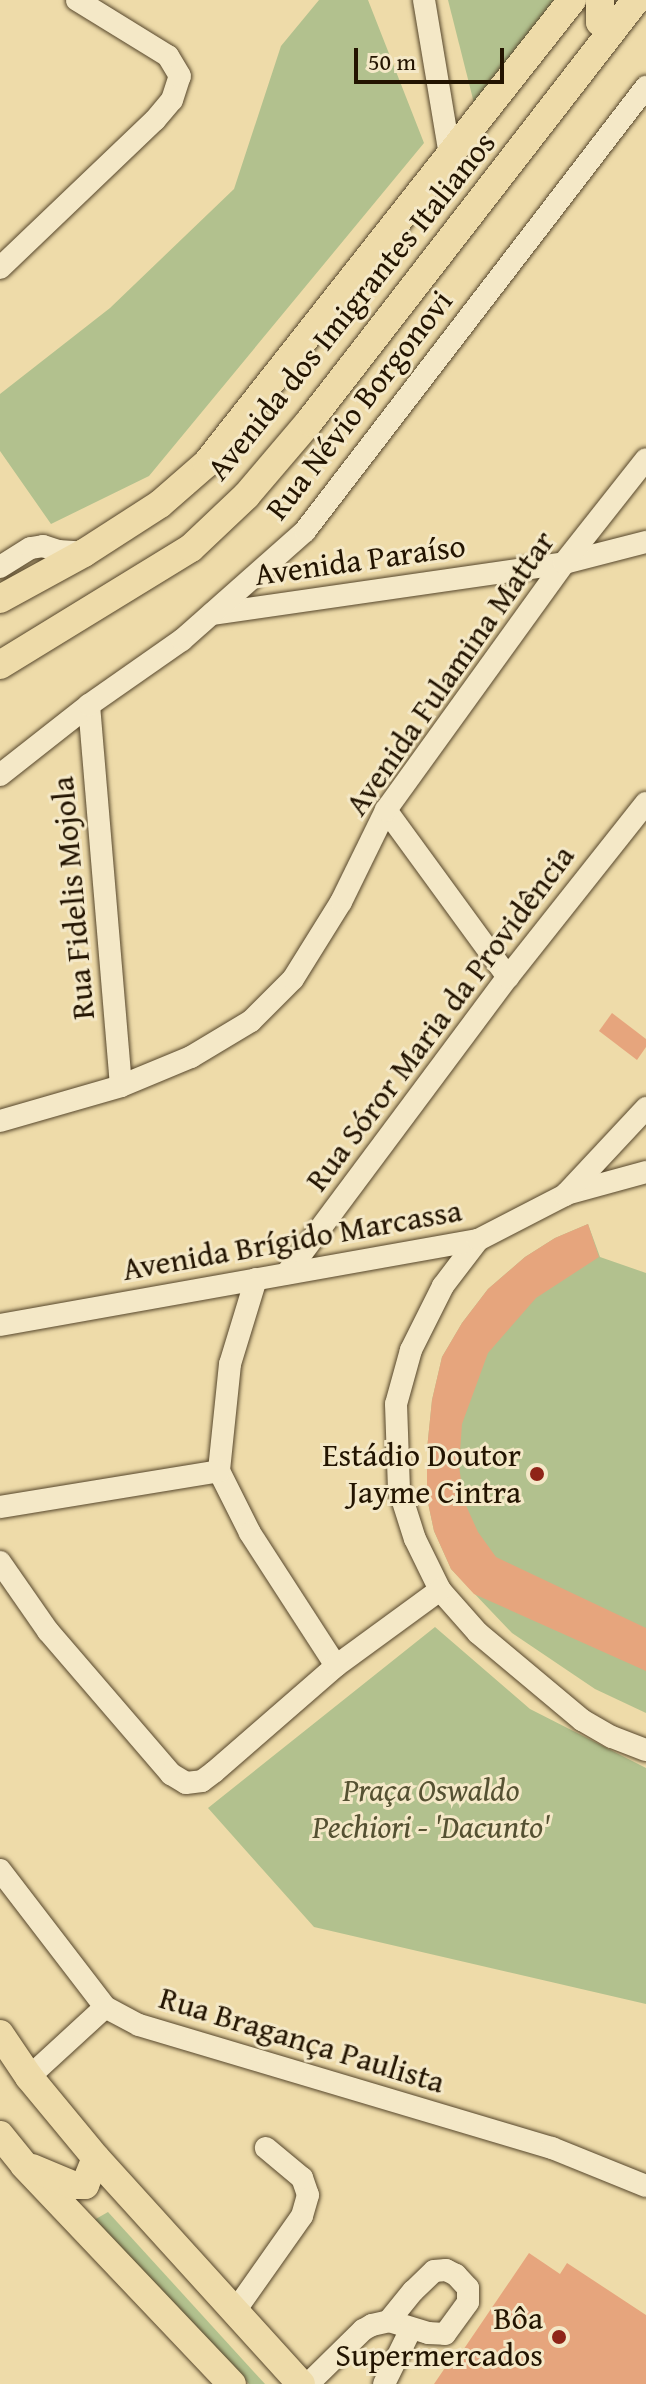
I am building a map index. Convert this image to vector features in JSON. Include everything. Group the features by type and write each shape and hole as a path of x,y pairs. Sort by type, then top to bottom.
{"main road":[{"name":"Avenida dos Imigrantes Italianos","path":"0,599 84,553 160,504 207,463 572,0"},
{"path":"600,0 600,22 613,30"},
{"name":"Avenida dos Imigrantes Italianos","path":"0,665 191,548 246,496 309,422 636,0"},
{"path":"0,2034 29,2077 96,2158 301,2384"},
{"path":"0,2135 12,2159 232,2384"},
{"path":"12,2159 80,2186 89,2181 96,2158"}],"street":[{"path":"0,268 155,120 172,100 180,76 168,56 77,0"},
{"path":"424,0 450,156"},
{"name":"Rua Névio Borgonovi","path":"0,775 89,705 182,640 305,531 646,87"},
{"name":"Avenida Fulamina Mattar","path":"0,1121 121,1086 191,1057 251,1021 293,979 341,902 386,810 564,563 646,459"},
{"name":"Avenida Paraíso","path":"212,614 564,563 646,542"},
{"path":"0,567 31,548 43,546 58,551 84,553"},
{"name":"Rua Fidelis Mojola","path":"89,705 121,1086"},
{"name":"Rua Sóror Maria da Providência","path":"287,1273 508,977 646,803"},
{"path":"386,810 508,977"},
{"name":"Avenida Brígido Marcassa","path":"0,1325 478,1240 565,1195 637,1133 646,1108"},
{"path":"565,1195 646,1172"},
{"path":"478,1240 443,1286 411,1350 396,1404 399,1489 415,1539 440,1590 478,1633 582,1720 612,1737 646,1750"},
{"path":"256,1279 230,1364 219,1471 250,1533 336,1666"},
{"path":"0,1507 219,1471"},
{"path":"0,1562 48,1631 171,1774 186,1783 202,1781 336,1666 440,1590"},
{"name":"Rua Bragança Paulista","path":"0,1870 105,2007 139,2025 552,2148 646,2186"},
{"path":"29,2077 105,2007"},
{"path":"235,2311 302,2216 308,2195 302,2178 266,2148"},
{"path":"308,2384 363,2330 389,2321 434,2271 446,2270 465,2283 470,2294 450,2330 439,2334 389,2321"},
{"path":"384,2384 411,2329"}],"green space":[{"path":"319,0 368,0 424,143 149,476 51,524 0,451 0,394 110,308 234,189 281,46"},
{"path":"448,0 563,0 477,115"},
{"name":"Estádio Doutor Jayme Cintra","path":"588,1224 600,1257 646,1273 646,1713 595,1689 512,1633 451,1569 434,1531 427,1498 427,1449 432,1400 442,1357 462,1323 488,1289 525,1257 555,1238"},
{"name":"Praça Oswaldo Pechiori - 'Dacunto'","path":"435,1627 530,1709 646,1768 646,2004 314,1927 208,1808"},
{"path":"108,2212 265,2384 249,2384 94,2220"}],"building":[{"path":"612,1013 646,1039 646,1047 637,1060 599,1031"},
{"path":"588,1224 599,1257 536,1298 488,1353 462,1424 459,1466 464,1501 478,1532 496,1557 646,1628 646,1671 474,1594 451,1569 434,1531 427,1498 427,1449 432,1400 442,1357 462,1323 488,1289 525,1257 555,1238"},
{"name":"Bôa Supermercados","path":"529,2253 560,2274 567,2263 646,2315 646,2384 434,2384 451,2359 455,2362"}],"place":[{"name":"Estádio Doutor Jayme Cintra","path":"537,1474"},
{"name":"Bôa Supermercados","path":"559,2337"}]}
